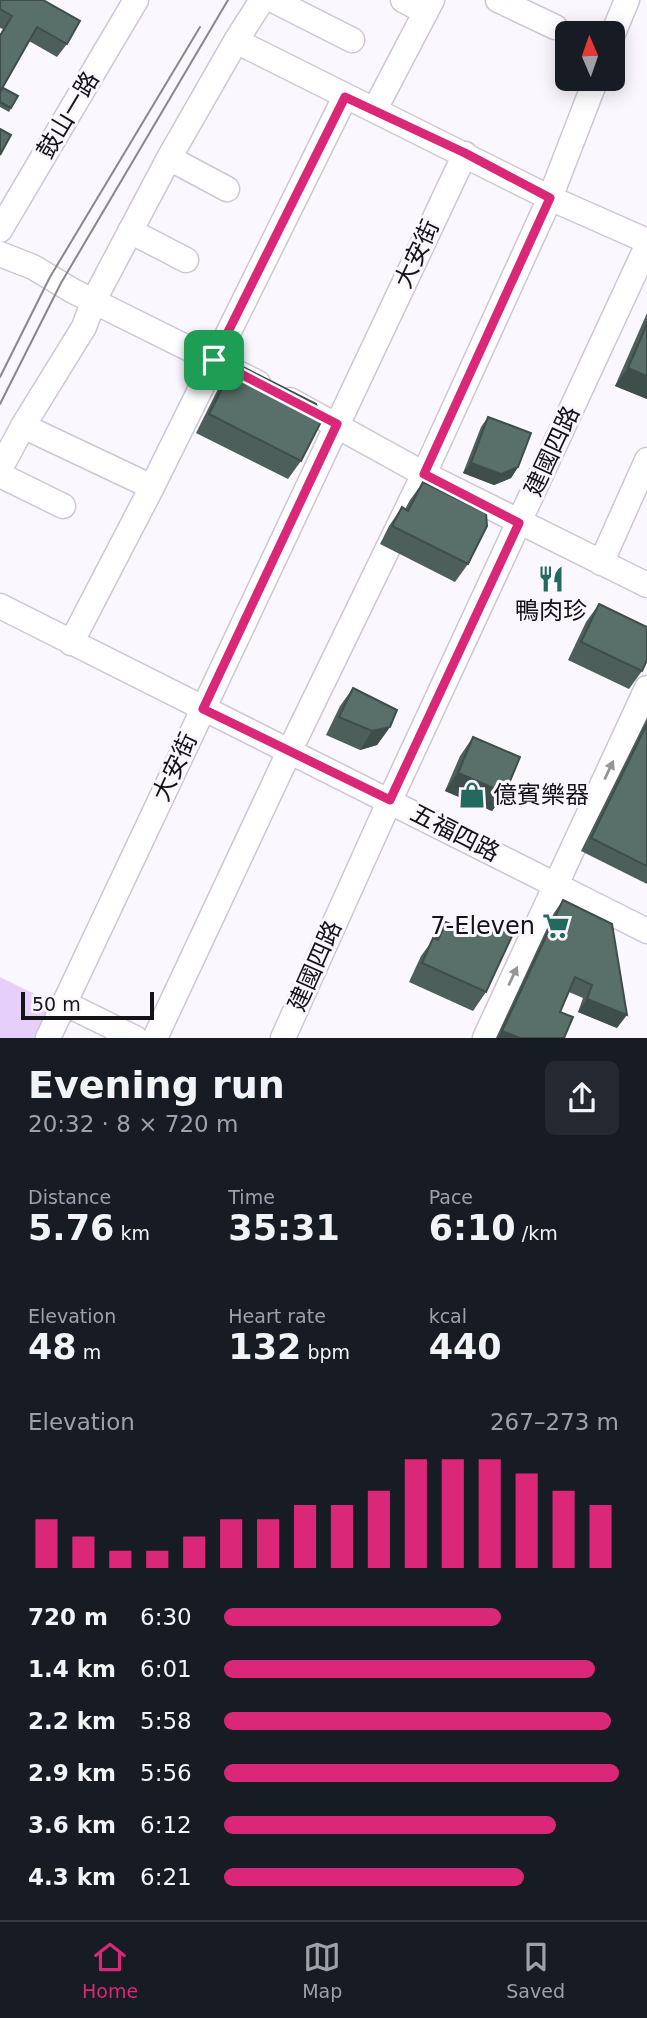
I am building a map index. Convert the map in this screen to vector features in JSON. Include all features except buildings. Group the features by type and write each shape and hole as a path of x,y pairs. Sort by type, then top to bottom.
{"street":[{"path":"0,468 84,327 94,300 169,158 262,0"},
{"path":"273,0 352,40"},
{"path":"375,109 429,6 403,0"},
{"path":"498,0 555,27"},
{"path":"618,21 627,0"},
{"name":"鼓山一路","path":"0,230 132,1"},
{"path":"236,41 345,97 465,153 550,198 647,241"},
{"path":"155,1038 289,752 424,474 550,198 591,91"},
{"path":"71,643 152,487 193,422 214,360 345,97"},
{"name":"大安街","path":"48,1038 465,153"},
{"path":"169,158 227,189"},
{"path":"130,230 186,260"},
{"name":"建國四路","path":"283,1038 390,800 647,246"},
{"path":"0,254 33,267 337,424 424,474 647,585"},
{"path":"23,426 152,487"},
{"path":"601,563 647,460"},
{"path":"0,475 63,506"},
{"name":"五福四路","path":"0,606 647,930"},
{"path":"485,1038 647,688"},
{"path":"64,1003 135,1038"}],"shaded area":[{"path":"0,977 55,1004 39,1038 0,1038"}],"tram line":[{"path":"0,404 61,283 228,0"},
{"path":"0,377 50,277 200,27"}],"place":[{"name":"鴨肉珍","path":"551,579"},
{"name":"億賓樂器","path":"472,795"},
{"name":"7-Eleven","path":"556,926"}],"route":[{"path":"345,97 465,153 550,198 424,474 519,523 390,800 203,709 337,424 214,360 345,97"}]}
